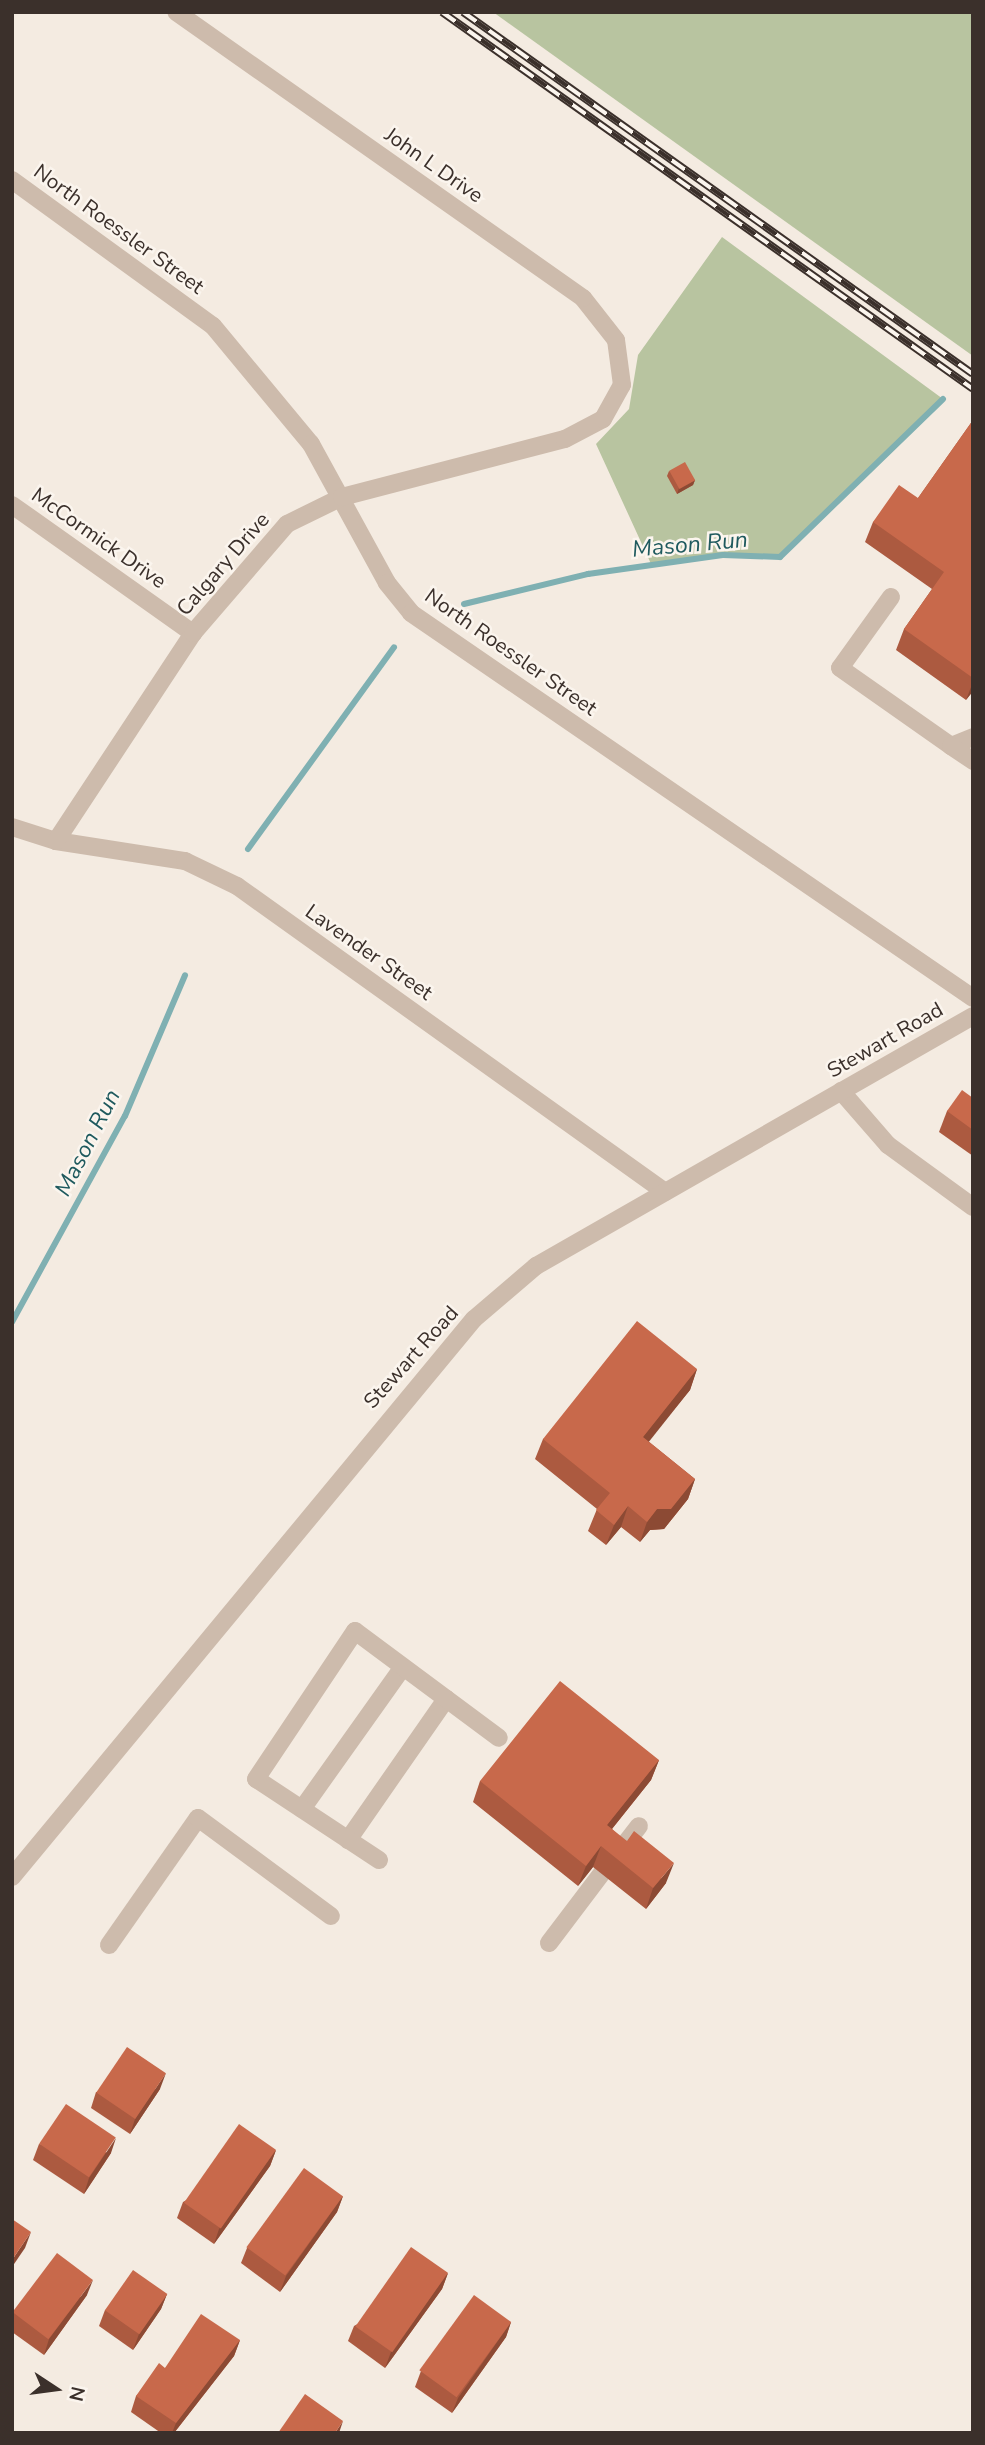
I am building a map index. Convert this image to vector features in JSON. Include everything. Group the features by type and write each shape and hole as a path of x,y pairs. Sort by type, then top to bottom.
{"street":[{"name":"John L Drive","path":"176,12 583,298 616,340 622,385"},
{"name":"North Roessler Street","path":"12,180 212,326 272,392 342,497 387,583 411,613 973,998"},
{"name":"Calgary Drive","path":"56,841 193,633 287,524 342,497 565,439 603,419 622,385"},
{"name":"McCormick Drive","path":"12,505 193,633"},
{"path":"891,597 840,668 973,761"},
{"path":"951,746 973,737"},
{"name":"Lavender Street","path":"12,827 56,841 185,861 237,886 665,1192"},
{"name":"Stewart Road","path":"14,1872 440,1353 536,1266 973,1016"},
{"path":"841,1091 888,1145 973,1207"},
{"path":"379,1860 256,1779 355,1632 499,1738"},
{"path":"302,1809 403,1667"},
{"path":"348,1840 446,1699"},
{"path":"110,1945 198,1818 331,1916"},
{"path":"614,1857 639,1826"},
{"path":"549,1943 602,1873"}],"green space":[{"path":"493,12 973,12 973,356"},
{"path":"722,237 943,399 780,557 723,555 652,566 596,444 629,409 638,355"}],"building":[{"path":"973,420 973,678 904,629 944,572 873,522 899,485 918,498"},
{"path":"685,462 695,480 679,489 669,471"},
{"path":"962,1090 973,1098 973,1130 947,1111"},
{"path":"637,1321 697,1369 643,1437 695,1479 671,1509 657,1509 647,1522 628,1506 614,1525 596,1510 610,1493 543,1439"},
{"path":"560,1681 659,1760 607,1825 627,1841 634,1831 674,1863 653,1888 601,1846 586,1866 480,1781"},
{"path":"127,2047 166,2073 135,2119 96,2093"},
{"path":"66,2104 116,2138 89,2177 39,2144"},
{"path":"239,2124 276,2150 221,2228 184,2203"},
{"path":"304,2168 343,2196 285,2275 246,2247"},
{"path":"12,2219 31,2232 12,2260"},
{"path":"411,2247 448,2273 392,2352 355,2326"},
{"path":"57,2253 93,2280 48,2339 12,2312"},
{"path":"133,2270 167,2294 139,2334 105,2310"},
{"path":"474,2295 511,2322 457,2397 419,2370"},
{"path":"201,2314 240,2340 176,2423 136,2396 159,2363 165,2368"},
{"path":"305,2394 343,2421 335,2433 278,2433"}],"waterway":[{"name":"Mason Run","path":"464,604 588,574 723,555 780,557 943,399"},
{"name":"Mason Run","path":"248,849 394,647"},
{"name":"Mason Run","path":"12,1322 125,1116 185,975"}],"railway":[{"path":"442,12 973,389"},
{"path":"463,12 973,374"}]}
